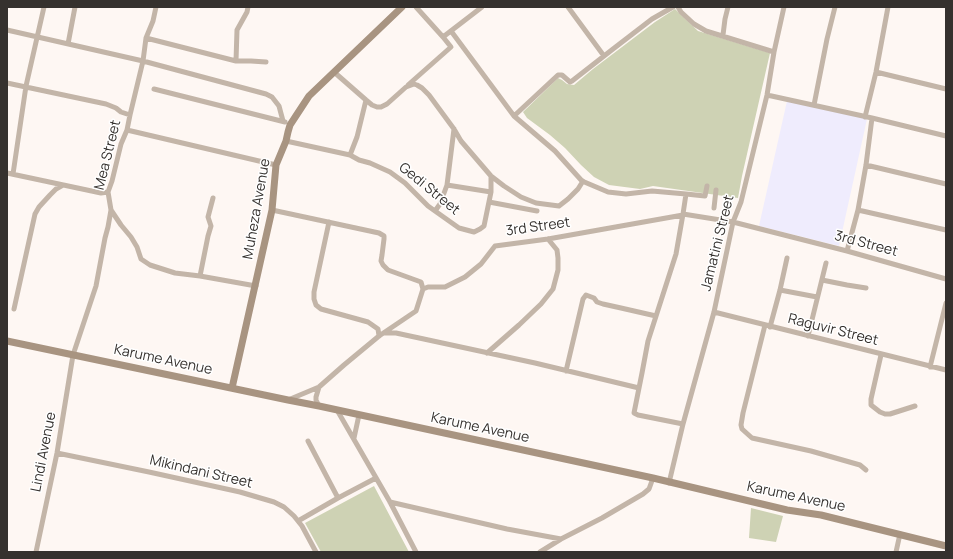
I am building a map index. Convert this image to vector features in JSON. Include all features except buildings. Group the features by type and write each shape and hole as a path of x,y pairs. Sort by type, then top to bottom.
{"main road":[{"name":"Muheza Avenue","path":"232,388 272,210 276,165 286,141 290,125 309,96 402,7"},
{"name":"Karume Avenue","path":"7,341 654,478 787,510 821,515 946,546"}],"street":[{"path":"44,7 26,86 10,173 101,193 108,192"},
{"path":"68,44 75,7"},
{"name":"Mea Street","path":"73,355 96,286 112,210 108,192 121,144 127,130 143,61 146,38 154,21 156,7"},
{"path":"236,61 237,30 247,12 248,7"},
{"path":"334,72 372,105 377,108 387,104 450,47 416,7"},
{"path":"568,7 604,56"},
{"path":"514,116 558,75 563,75 570,82 572,82 652,19 673,7"},
{"path":"678,7 694,24 706,31 774,52"},
{"path":"723,35 728,7"},
{"name":"Jamatini Street","path":"669,482 683,424 714,312 733,222 741,202 767,94 784,7"},
{"path":"814,105 835,7"},
{"path":"865,117 876,72 888,7"},
{"path":"443,37 477,8"},
{"path":"7,30 143,61 266,94 272,97 279,106 283,121"},
{"path":"451,31 514,116 555,151 583,181 608,192 626,194 652,191 705,196 707,186"},
{"path":"146,38 236,61 266,62"},
{"path":"876,72 946,90"},
{"path":"7,82 106,104 130,115"},
{"path":"406,87 414,84 422,88 454,129 461,141 491,176 521,197 536,202 559,206 578,189 583,181"},
{"path":"154,89 283,121 290,125"},
{"path":"767,94 946,136"},
{"path":"350,155 357,137 366,100"},
{"path":"847,251 858,210 872,118"},
{"path":"436,211 447,185 454,129"},
{"path":"127,130 276,165"},
{"name":"Gedi Street","path":"286,141 350,155 390,172 405,183 428,206 459,228 474,232 484,226 491,192 491,176"},
{"path":"866,165 946,184"},
{"path":"14,309 35,214 50,195 63,185"},
{"path":"447,185 491,192"},
{"path":"714,208 716,190"},
{"path":"683,424 634,413 648,342 676,254 686,194"},
{"path":"200,276 211,226 208,217 213,198"},
{"path":"489,202 537,212"},
{"path":"112,210 137,247 141,259 150,265 175,272 256,286"},
{"path":"272,210 379,233 384,236 381,261 382,265 388,270 421,282 423,290 416,311 382,335 319,387 288,400"},
{"path":"858,210 946,230"},
{"name":"3rd Street","path":"423,290 428,287 445,287 465,277 481,264 495,246 548,239 683,214 733,222 847,251 946,279"},
{"path":"329,222 314,292 316,305 321,309 368,322 378,329 382,335"},
{"path":"487,353 520,325 541,304 553,289 558,270 558,258 557,250 548,239"},
{"path":"787,258 780,290 743,413 741,425 742,429 752,438 811,451 860,465 866,470"},
{"path":"808,336 826,263"},
{"path":"822,280 866,288"},
{"path":"780,290 817,298"},
{"path":"566,371 582,299 586,295 603,304 656,316"},
{"path":"930,367 946,303"},
{"name":"Raguvir Street","path":"714,312 881,355 946,370"},
{"path":"382,335 396,333 639,388"},
{"name":"Lindi Avenue","path":"36,552 57,454 73,355"},
{"path":"881,355 871,399 871,406 885,414 890,414 915,406"},
{"path":"319,387 316,397 319,406"},
{"path":"337,410 390,502 416,552"},
{"path":"354,438 359,415"},
{"path":"308,441 338,498"},
{"name":"Mikindani Street","path":"57,454 240,492 274,502 284,507 298,521 316,552"},
{"path":"298,521 376,478"},
{"path":"540,552 642,494 649,489 654,478"},
{"path":"390,502 507,529 561,539"},
{"path":"896,552 900,534"}],"shaded area":[{"path":"787,101 867,119 839,246 759,226"}],"green space":[{"path":"675,9 698,31 770,53 738,198 653,186 640,189 609,185 594,177 565,148 527,118 523,112 558,78 567,84 574,85 655,22"},
{"path":"374,486 409,552 321,552 305,523"},
{"path":"751,508 783,516 776,542 749,538"}]}
